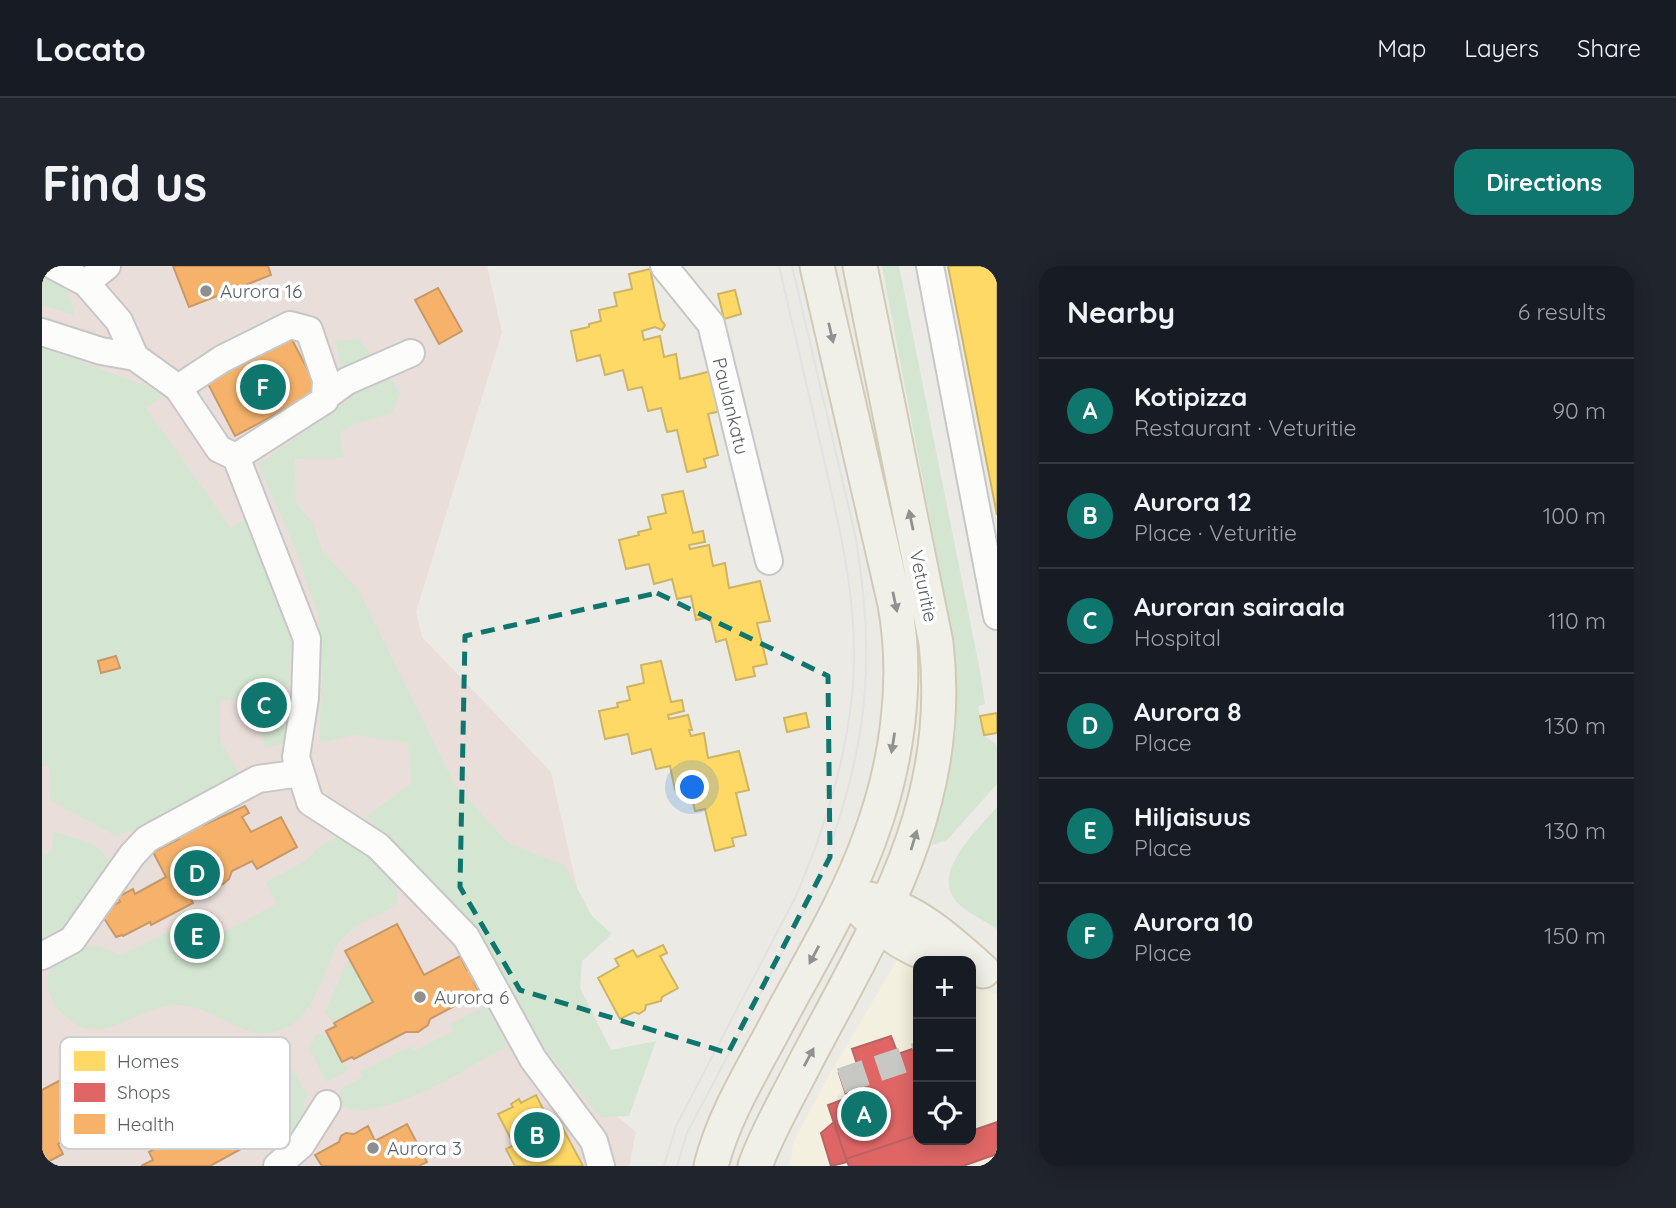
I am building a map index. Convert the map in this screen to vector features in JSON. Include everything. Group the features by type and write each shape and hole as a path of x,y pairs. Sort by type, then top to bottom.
{"main road":[{"name":"Veturitie","path":"712,1166 717,1144 739,1095 846,895 869,841 881,803 894,742 902,675 901,638 895,604 817,266"},
{"name":"Veturitie","path":"755,1166 777,1117 883,915 909,854 921,817 939,722 941,683 936,643 860,266"},
{"path":"846,895 883,915 947,939 984,973"},
{"path":"883,915 932,956"}],"lane":[{"path":"54,266 86,284 119,321 135,357"},
{"path":"86,284 107,266"},
{"name":"Paulankatu","path":"664,266 711,324 769,561"},
{"path":"930,266 997,616"},
{"path":"178,388 222,359 290,325 309,330 326,380 326,397"},
{"path":"42,332 101,351 135,357 178,388 219,449 236,457 307,639 305,698 296,757 310,802 378,846 466,937 533,1059 594,1141 601,1166"},
{"path":"236,457 326,400 326,397 347,381 411,353"},
{"path":"42,956 72,940 132,855 147,839 258,779 301,773"},
{"path":"277,1166 301,1145 327,1104"}],"highlighted area":[{"path":"657,593 828,676 830,857 728,1053 520,990 460,887 465,636"}],"shaded area":[{"path":"42,266 487,266 502,332 416,612 422,637 551,772 588,936 509,979 599,1102 636,1132 629,1166 42,1166"},
{"path":"897,960 913,960 913,1145 976,1145 976,984 997,995 997,1166 789,1166 795,1139"}],"green space":[{"path":"882,266 899,266 980,671 985,704 978,706 983,735 997,747 997,784 947,840 932,845 956,732 951,628"},
{"path":"42,268 64,278 75,316 42,305"},
{"path":"358,338 401,393 392,413 352,425 340,433 344,458 295,459 296,503 313,523 323,552 358,589 455,785 508,843 565,866 592,916 612,934 582,961 580,988 611,1050 656,1041 629,1116 600,1117 538,1040 475,933 366,816 411,784 408,743 355,735 319,743 322,674 319,617 294,546 258,464 349,400 335,341"},
{"path":"42,347 164,395 146,408 231,528 247,518 292,640 284,744 265,747 253,698 220,701 220,740 241,774 143,829 114,835 50,800 49,766 42,766"},
{"path":"997,807 997,929 960,905 951,893 949,880 959,853"},
{"path":"54,832 96,847 111,867 77,921 42,940 42,856 52,851"},
{"path":"341,834 381,864 390,875 398,896 395,906 359,925 339,942 308,1008 289,1026 277,1031 253,1032 202,1010 181,1005 157,1008 112,1026 90,1029 69,1019 53,1002 47,986 49,972 59,960 77,947 96,946 121,955 202,915 217,936 276,904 266,882 307,860 316,849"},
{"path":"349,958 373,1002 334,1023 325,1012"},
{"path":"486,1006 508,1046 403,1100 360,1110 343,1107 338,1099 340,1090 362,1077 360,1072 411,1046 414,1051 453,1031 450,1024"},
{"path":"316,1034 329,1036 349,1070 327,1082 309,1050"},
{"path":"290,1067 307,1095 300,1122 290,1136"}],"building: Homes":[{"path":"948,266 997,266 997,515"},
{"path":"650,269 661,320 665,325 662,330 655,327 642,331 644,340 660,336 664,357 676,354 680,379 711,371 721,411 708,414 718,455 704,459 706,467 687,472 677,430 667,432 661,408 648,411 642,387 628,390 623,370 605,375 600,355 577,361 571,331 601,321 599,310 617,306 614,293 632,289 629,274"},
{"path":"735,290 741,314 724,319 718,294"},
{"path":"683,491 693,533 703,531 705,542 689,545 690,549 709,545 713,566 725,563 729,588 760,581 770,621 757,623 767,664 753,667 755,676 736,680 726,639 716,642 710,617 696,620 691,596 677,599 672,579 654,584 649,564 626,569 619,540 651,529 648,517 666,513 662,495"},
{"path":"661,661 671,702 682,700 684,711 668,715 669,719 688,715 691,736 704,733 708,758 739,751 749,790 736,793 746,835 732,838 734,846 715,851 705,809 695,811 690,787 675,790 670,766 656,769 651,749 632,754 628,734 605,739 599,711 618,707 617,703 630,700 627,687 644,683 641,665"},
{"path":"806,713 809,727 787,732 784,718"},
{"path":"997,713 997,733 984,735 980,716"},
{"path":"663,945 667,953 660,956 678,988 662,997 661,1001 646,1005 645,1010 639,1014 634,1012 620,1019 598,978 619,966 615,959 633,950 637,957"},
{"path":"536,1095 551,1125 559,1121 583,1166 515,1166 506,1149 514,1145 498,1114 513,1107 511,1104 519,1099 521,1103"}],"building: Shops":[{"path":"891,1036 898,1054 913,1049 913,1137 846,1159 828,1105 847,1098 839,1073 858,1067 852,1049"},
{"path":"834,1122 847,1162 831,1166 821,1133"},
{"path":"997,1122 997,1154 963,1166 849,1166 846,1159 913,1137 913,1145 976,1145 976,1129"}],"building: Health":[{"name":"Aurora 16","path":"173,266 268,266 271,275 189,307"},
{"path":"438,288 462,331 439,344 415,300"},
{"path":"289,334 319,391 235,436 205,378"},
{"path":"116,656 120,668 101,673 98,661"},
{"path":"245,806 249,813 242,817 251,832 281,817 297,847 257,869 252,861 232,871 223,884 209,884 189,894 193,903 151,925 150,922 116,937 100,912 120,902 118,897 133,889 135,894 166,877 153,852 179,839 177,834 201,821 204,825"},
{"name":"Aurora 6","path":"397,924 424,975 460,956 467,970 472,967 479,980 474,982 479,993 430,1019 428,1025 418,1032 406,1032 354,1059 352,1057 342,1062 326,1031 336,1026 334,1023 373,1002 345,951"},
{"path":"60,1080 58,1144 63,1154 42,1165 42,1090"},
{"name":"Aurora 3","path":"407,1124 427,1162 419,1166 322,1166 315,1155 339,1142 341,1136 346,1133 354,1134 368,1126 375,1141"},
{"path":"155,1149 241,1149 210,1166 141,1166 153,1160 149,1152"}],"tunnel":[{"path":"841,1081 913,1057"}],"tram line":[{"path":"664,1166 676,1126 805,875 837,779 851,704 854,639 848,575 836,511 779,266"},
{"path":"677,1166 687,1133 809,901 828,854 842,808 862,721 866,632 855,534 792,266"}],"place":[{"name":"Aurora 16","path":"206,291"},
{"name":"Aurora 10","path":"263,387"},
{"name":"Auroran sairaala","path":"264,705"},
{"name":"Aurora 8","path":"197,873"},
{"name":"Hiljaisuus","path":"197,936"},
{"name":"Aurora 6","path":"420,997"},
{"name":"Kotipizza","path":"864,1114"},
{"name":"Aurora 12","path":"537,1135"},
{"name":"Aurora 3","path":"373,1148"}]}
